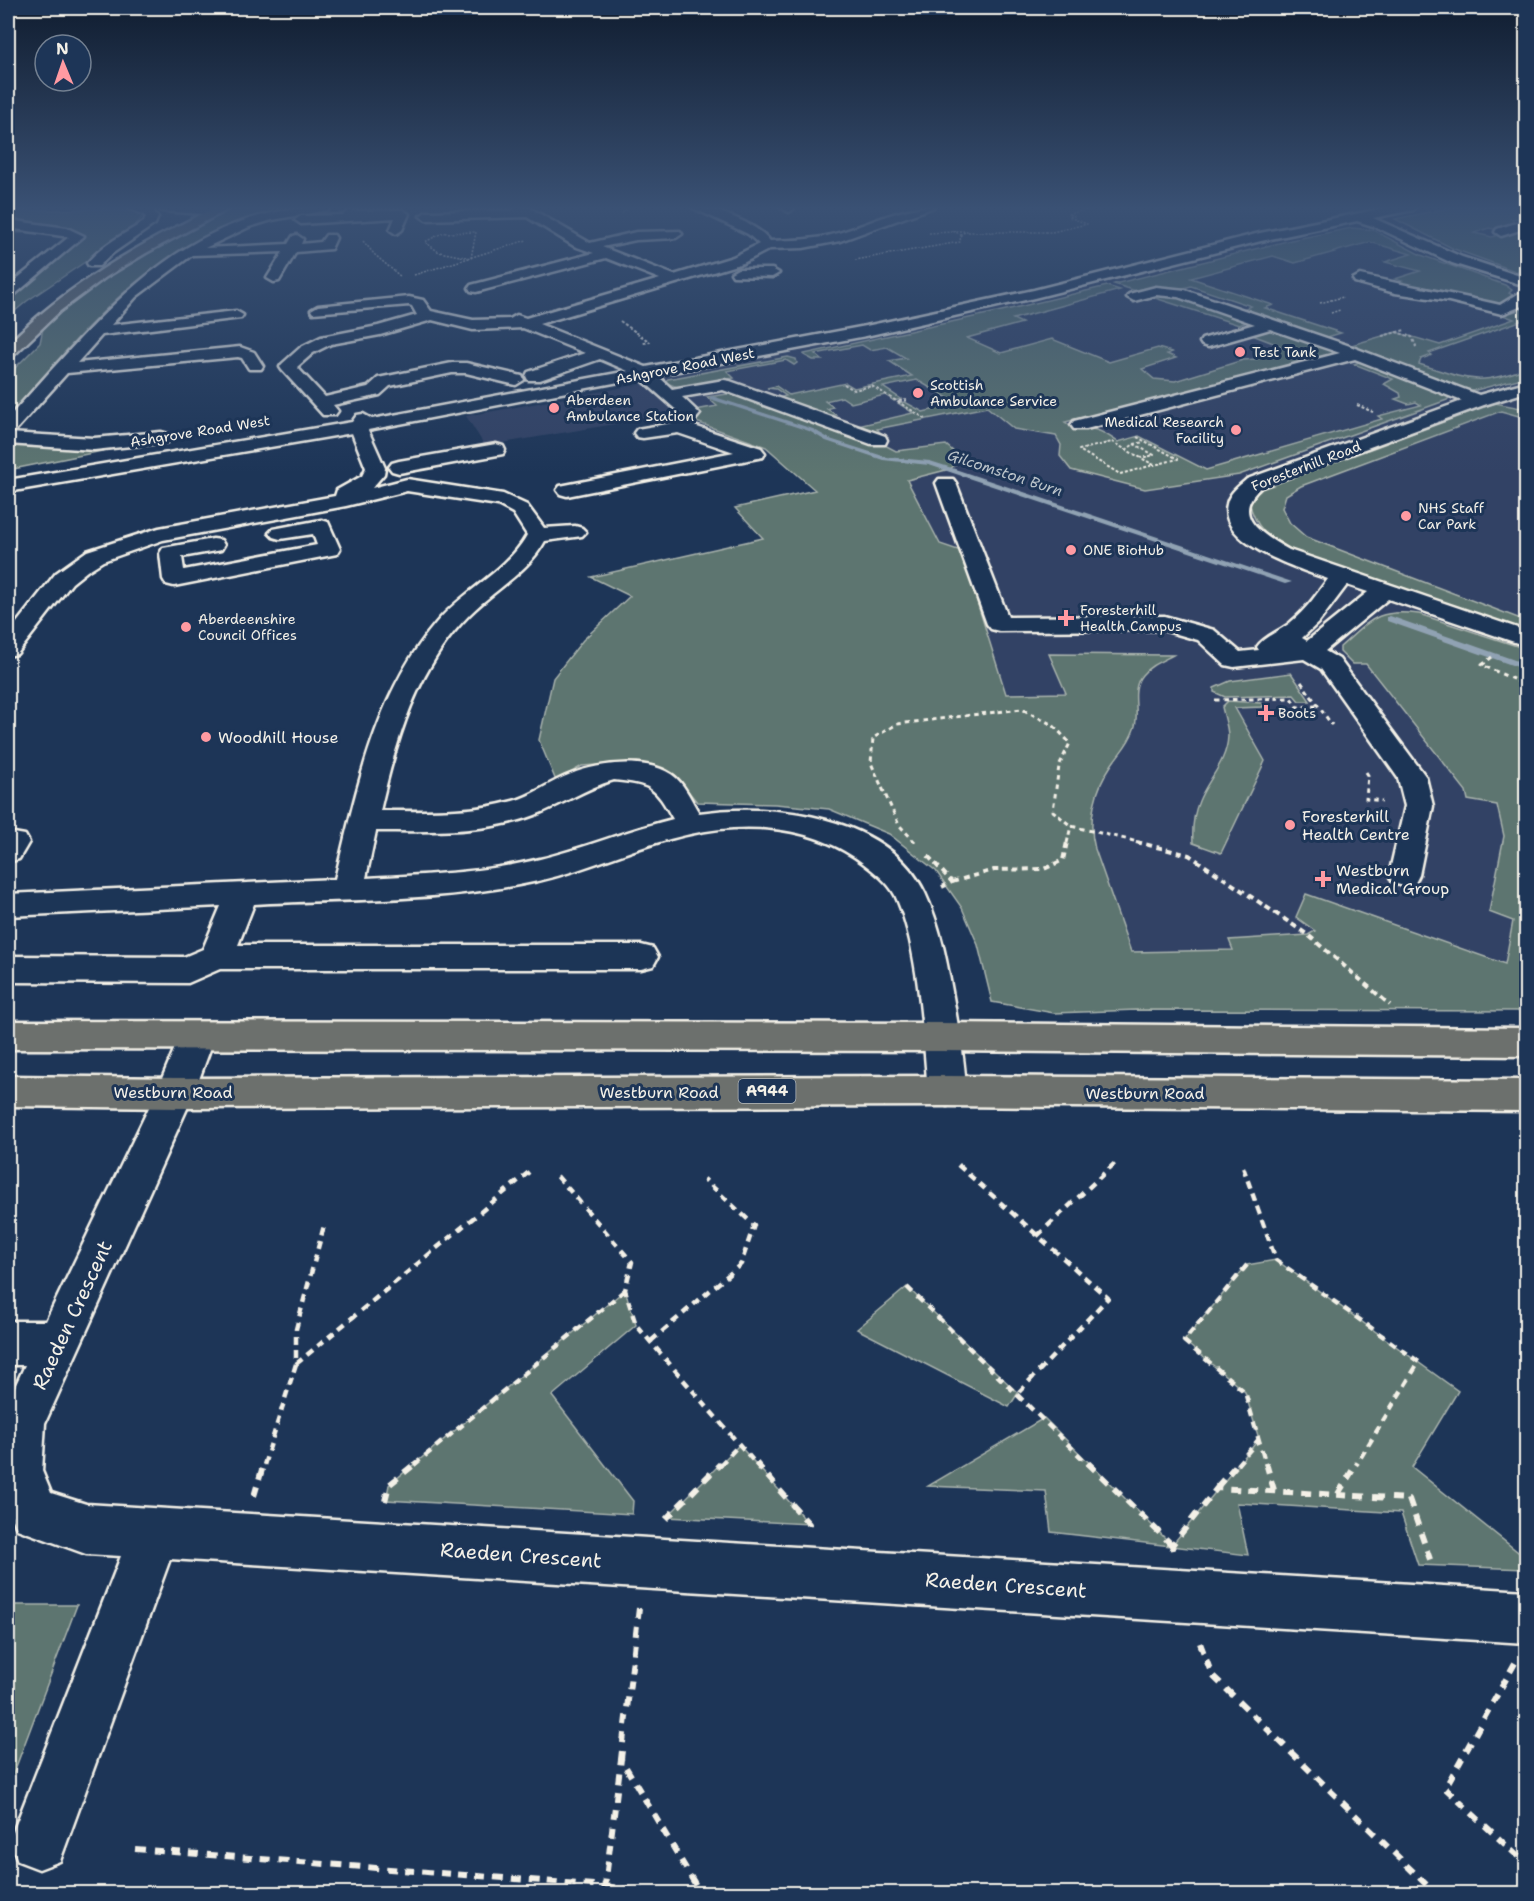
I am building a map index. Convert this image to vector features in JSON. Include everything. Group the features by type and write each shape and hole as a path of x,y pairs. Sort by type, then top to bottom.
{"main road":[{"path":"8,352 70,296"},
{"path":"8,1035 940,1036 1527,1042"},
{"name":"Westburn Road","path":"8,1091 175,1093 947,1091 1527,1096"}],"street":[{"path":"8,428 129,296"},
{"path":"342,320 428,313 473,325 519,321 612,296"},
{"name":"Ashgrove Road West","path":"8,486 785,347 1024,296"},
{"path":"1134,297 1139,296"},
{"path":"1187,296 1487,398 1527,405"},
{"path":"1440,296 1502,310 1517,303 1524,296"},
{"path":"318,310 409,301 418,303 428,313"},
{"path":"428,313 380,330 327,340 307,350 288,367 325,407 374,391 391,380 452,368 466,368 516,380"},
{"path":"96,331 236,315"},
{"path":"519,321 601,353 644,373 691,414 679,427"},
{"path":"1208,342 1270,324"},
{"path":"785,347 800,357"},
{"path":"61,369 244,348 255,366"},
{"name":"Ashgrove Road West","path":"464,389 548,373 601,353"},
{"path":"1095,423 1355,354"},
{"path":"670,394 724,385 878,440"},
{"name":"Foresterhill Road","path":"1527,387 1487,398 1254,483 1242,491 1236,501 1235,510 1251,534 1281,555 1527,639"},
{"name":"Ashgrove Road West","path":"306,415 325,407 373,421"},
{"name":"Ashgrove Road West","path":"8,478 373,421"},
{"path":"263,526 371,482 376,469 373,421"},
{"path":"643,433 679,427 776,460"},
{"name":"Ashgrove Road West","path":"8,439 29,442 115,444 179,435"},
{"path":"437,439 447,459"},
{"path":"263,526 346,500 400,469 496,450"},
{"path":"567,490 756,453"},
{"path":"400,469 503,500 520,509 538,536"},
{"path":"946,483 999,624 1164,623 1206,635 1234,660 1299,645 1355,615 1384,591"},
{"path":"8,649 64,578 95,556 159,534 224,521 263,526 321,526 329,549 174,579 171,553 229,543 224,521"},
{"path":"348,889 379,760 399,701 416,668 438,635 468,604 512,567 538,536 576,532"},
{"path":"1299,645 1321,604 1342,576"},
{"path":"1321,604 1355,615"},
{"path":"1299,645 1330,664 1412,777 1419,806 1404,876"},
{"path":"364,821 449,821 500,814 525,808 581,780 614,771 644,774 666,784 690,824"},
{"path":"8,905 348,889 510,876 713,819 779,819 826,829 846,836 900,878 915,902 936,995 947,1091"},
{"path":"8,842 14,842 8,852"},
{"path":"216,957 242,894"},
{"path":"8,969 188,970 216,957 641,957"},
{"name":"Raeden Crescent","path":"197,1036 175,1093 22,1422 18,1471 34,1512 86,1529 1448,1612 1523,1635"},
{"path":"8,1343 59,1343"},
{"path":"39,1840 155,1532"}],"path":[{"path":"1331,313 1340,310"},
{"path":"844,384 854,390 872,386 926,419"},
{"path":"898,402 908,400"},
{"path":"1095,423 1146,441 1178,459 1120,474 1078,450 1112,442 1154,465"},
{"path":"1126,450 1134,444 1146,441"},
{"path":"1134,444 1154,455 1141,458"},
{"path":"1488,660 1482,665 1527,685"},
{"path":"1215,700 1291,698 1297,707 1317,706 1298,718"},
{"path":"952,882 899,825 871,763 873,738 897,724 1022,709 1053,725 1070,743 1059,766 1053,811 1071,826 1189,855 1308,935 1431,1041"},
{"path":"915,902 952,882 993,870 1044,869 1063,860 1071,826"},
{"path":"1037,1236 1114,1163"},
{"path":"958,1165 1108,1299 1018,1393"},
{"path":"1243,1167 1276,1260 1419,1362 1338,1494"},
{"path":"296,1364 529,1172"},
{"path":"557,1176 632,1262 625,1290 636,1325 809,1524 809,1572"},
{"path":"651,1341 741,1264 754,1225 704,1179"},
{"path":"241,1537 296,1364 296,1329 326,1222"},
{"path":"1247,1265 1184,1341 1245,1392 1274,1490"},
{"path":"907,1287 1172,1545 1182,1597 1212,1675 1436,1893"},
{"path":"374,1545 389,1485 625,1290"},
{"path":"1172,1545 1216,1488 1259,1439"},
{"path":"605,1886 645,1563 667,1516 738,1445"},
{"path":"1216,1488 1409,1498 1448,1612"},
{"path":"1523,1635 1445,1788 1527,1864"},
{"path":"621,1759 701,1893"},
{"path":"135,1849 605,1886 657,1893"}],"shaded area":[{"name":"Foresterhill Health Campus","path":"1015,296 1526,296 1526,1011 1137,1010 1054,1013 992,1002 978,945 962,908 936,871 889,834 829,809 775,804 697,802 675,775 637,762 582,766 556,781 539,740 553,678 583,640 630,595 591,577 763,538 735,508 815,489 766,447 674,414 485,446 466,416 653,382 644,373 866,331"}],"green space":[{"path":"8,296 35,296 27,301 8,317"},
{"path":"81,296 120,296 72,344 8,416 8,375 40,343 43,328"},
{"path":"1066,296 1099,296 1013,319 1022,323 967,338 1001,353 1052,339 1109,362 1158,348 1172,352 1167,354 1176,358 1142,369 1154,379 1175,381 1243,360 1257,359 1284,347 1247,333 1269,327 1335,351 1334,355 1065,422 1076,428 1099,431 1118,442 1139,436 1206,470 1382,419 1378,416 1421,405 1416,402 1408,404 1395,399 1401,397 1400,393 1384,384 1393,379 1354,364 1359,362 1353,360 1360,359 1452,394 1447,400 1239,475 1145,489 1071,470 1060,456 1061,445 1056,436 1014,429 987,407 877,429 884,436 839,423 845,421 854,427 913,413 898,403 905,402 923,412 958,404 917,380 883,387 901,399 894,401 885,395 851,403 842,397 825,401 833,407 827,409 836,415 826,416 769,400 786,396 776,389 767,388 776,386 789,395 846,383 854,388 912,376 889,361 906,358 887,347 870,350 862,345 815,354 822,360 813,360 804,354"},
{"path":"1149,296 1177,296 1250,321 1239,325"},
{"path":"1220,296 1245,296 1273,305 1265,308 1341,333 1324,338 1240,310 1251,306"},
{"path":"1455,296 1514,296 1506,303 1493,303"},
{"path":"1526,309 1526,319 1429,353 1432,355 1421,359 1419,364 1472,379 1496,378 1526,368 1526,377 1476,390 1463,389 1348,346 1396,332 1440,345 1514,319 1503,315"},
{"path":"788,357 796,359 797,363 794,365 786,360 727,371 734,378 680,388 664,382 668,379"},
{"path":"734,393 879,442 896,451 946,445 962,459 950,469 907,480 940,544 961,551 1006,694 1066,693 1049,654 1173,655 1149,668 1138,681 1134,729 1101,784 1092,816 1095,849 1131,952 1233,950 1229,940 1308,935 1315,931 1296,917 1306,894 1505,964 1513,921 1489,912 1504,836 1497,805 1468,800 1466,791 1366,664 1352,664 1340,652 1340,647 1375,618 1393,613 1404,613 1419,614 1526,649 1526,1011 1137,1010 1054,1013 992,1002 978,945 962,908 936,871 889,834 829,809 775,804 697,802 675,775 637,762 582,766 556,781 539,740 553,678 583,640 630,596 591,577 763,538 735,508 815,490 766,447 674,414 717,406 707,397"},
{"path":"1495,403 1526,409 1526,418 1501,411 1301,486 1286,495 1282,508 1290,523 1306,537 1526,621 1526,631 1299,554 1266,534 1256,521 1249,501 1262,489"},
{"path":"8,446 117,448 8,470"},
{"path":"1291,673 1310,701 1299,701 1294,695 1225,697 1214,692 1214,688 1230,681"},
{"path":"1228,701 1261,703 1263,707 1235,708 1265,761 1221,853 1193,843 1193,826 1199,801 1221,762 1227,745 1227,725 1222,707"},
{"path":"1276,1260 1458,1391 1412,1467 1523,1556 1526,1569 1418,1565 1401,1513 1237,1503 1248,1555 1051,1532 1046,1491 928,1486 1044,1418 1172,1545 1259,1439 1245,1392 1184,1341 1247,1265"},
{"path":"907,1287 1018,1393 1009,1407 857,1329"},
{"path":"625,1290 636,1325 552,1396 633,1501 632,1514 386,1500 389,1485"},
{"path":"739,1445 809,1524 667,1517"},
{"path":"8,1605 77,1605 8,1788"}],"waterway":[{"name":"Gilcomston Burn","path":"712,398 811,430 828,440 885,459 930,463 950,469 1288,582"},
{"name":"Gilcomston Burn","path":"1390,619 1526,667"}],"place":[{"name":"Test Tank","path":"1240,352"},
{"name":"Scottish Ambulance Service","path":"918,393"},
{"name":"Aberdeen Ambulance Station","path":"554,408"},
{"name":"Medical Research Facility","path":"1236,430"},
{"name":"NHS Staff Car Park","path":"1406,516"},
{"name":"ONE BioHub","path":"1071,550"},
{"name":"Foresterhill Health Campus","path":"1066,618"},
{"name":"Aberdeenshire Council Offices","path":"186,627"},
{"name":"Boots","path":"1266,713"},
{"name":"Woodhill House","path":"206,737"},
{"name":"Foresterhill Health Centre","path":"1290,825"},
{"name":"Westburn Medical Group","path":"1323,879"}]}
